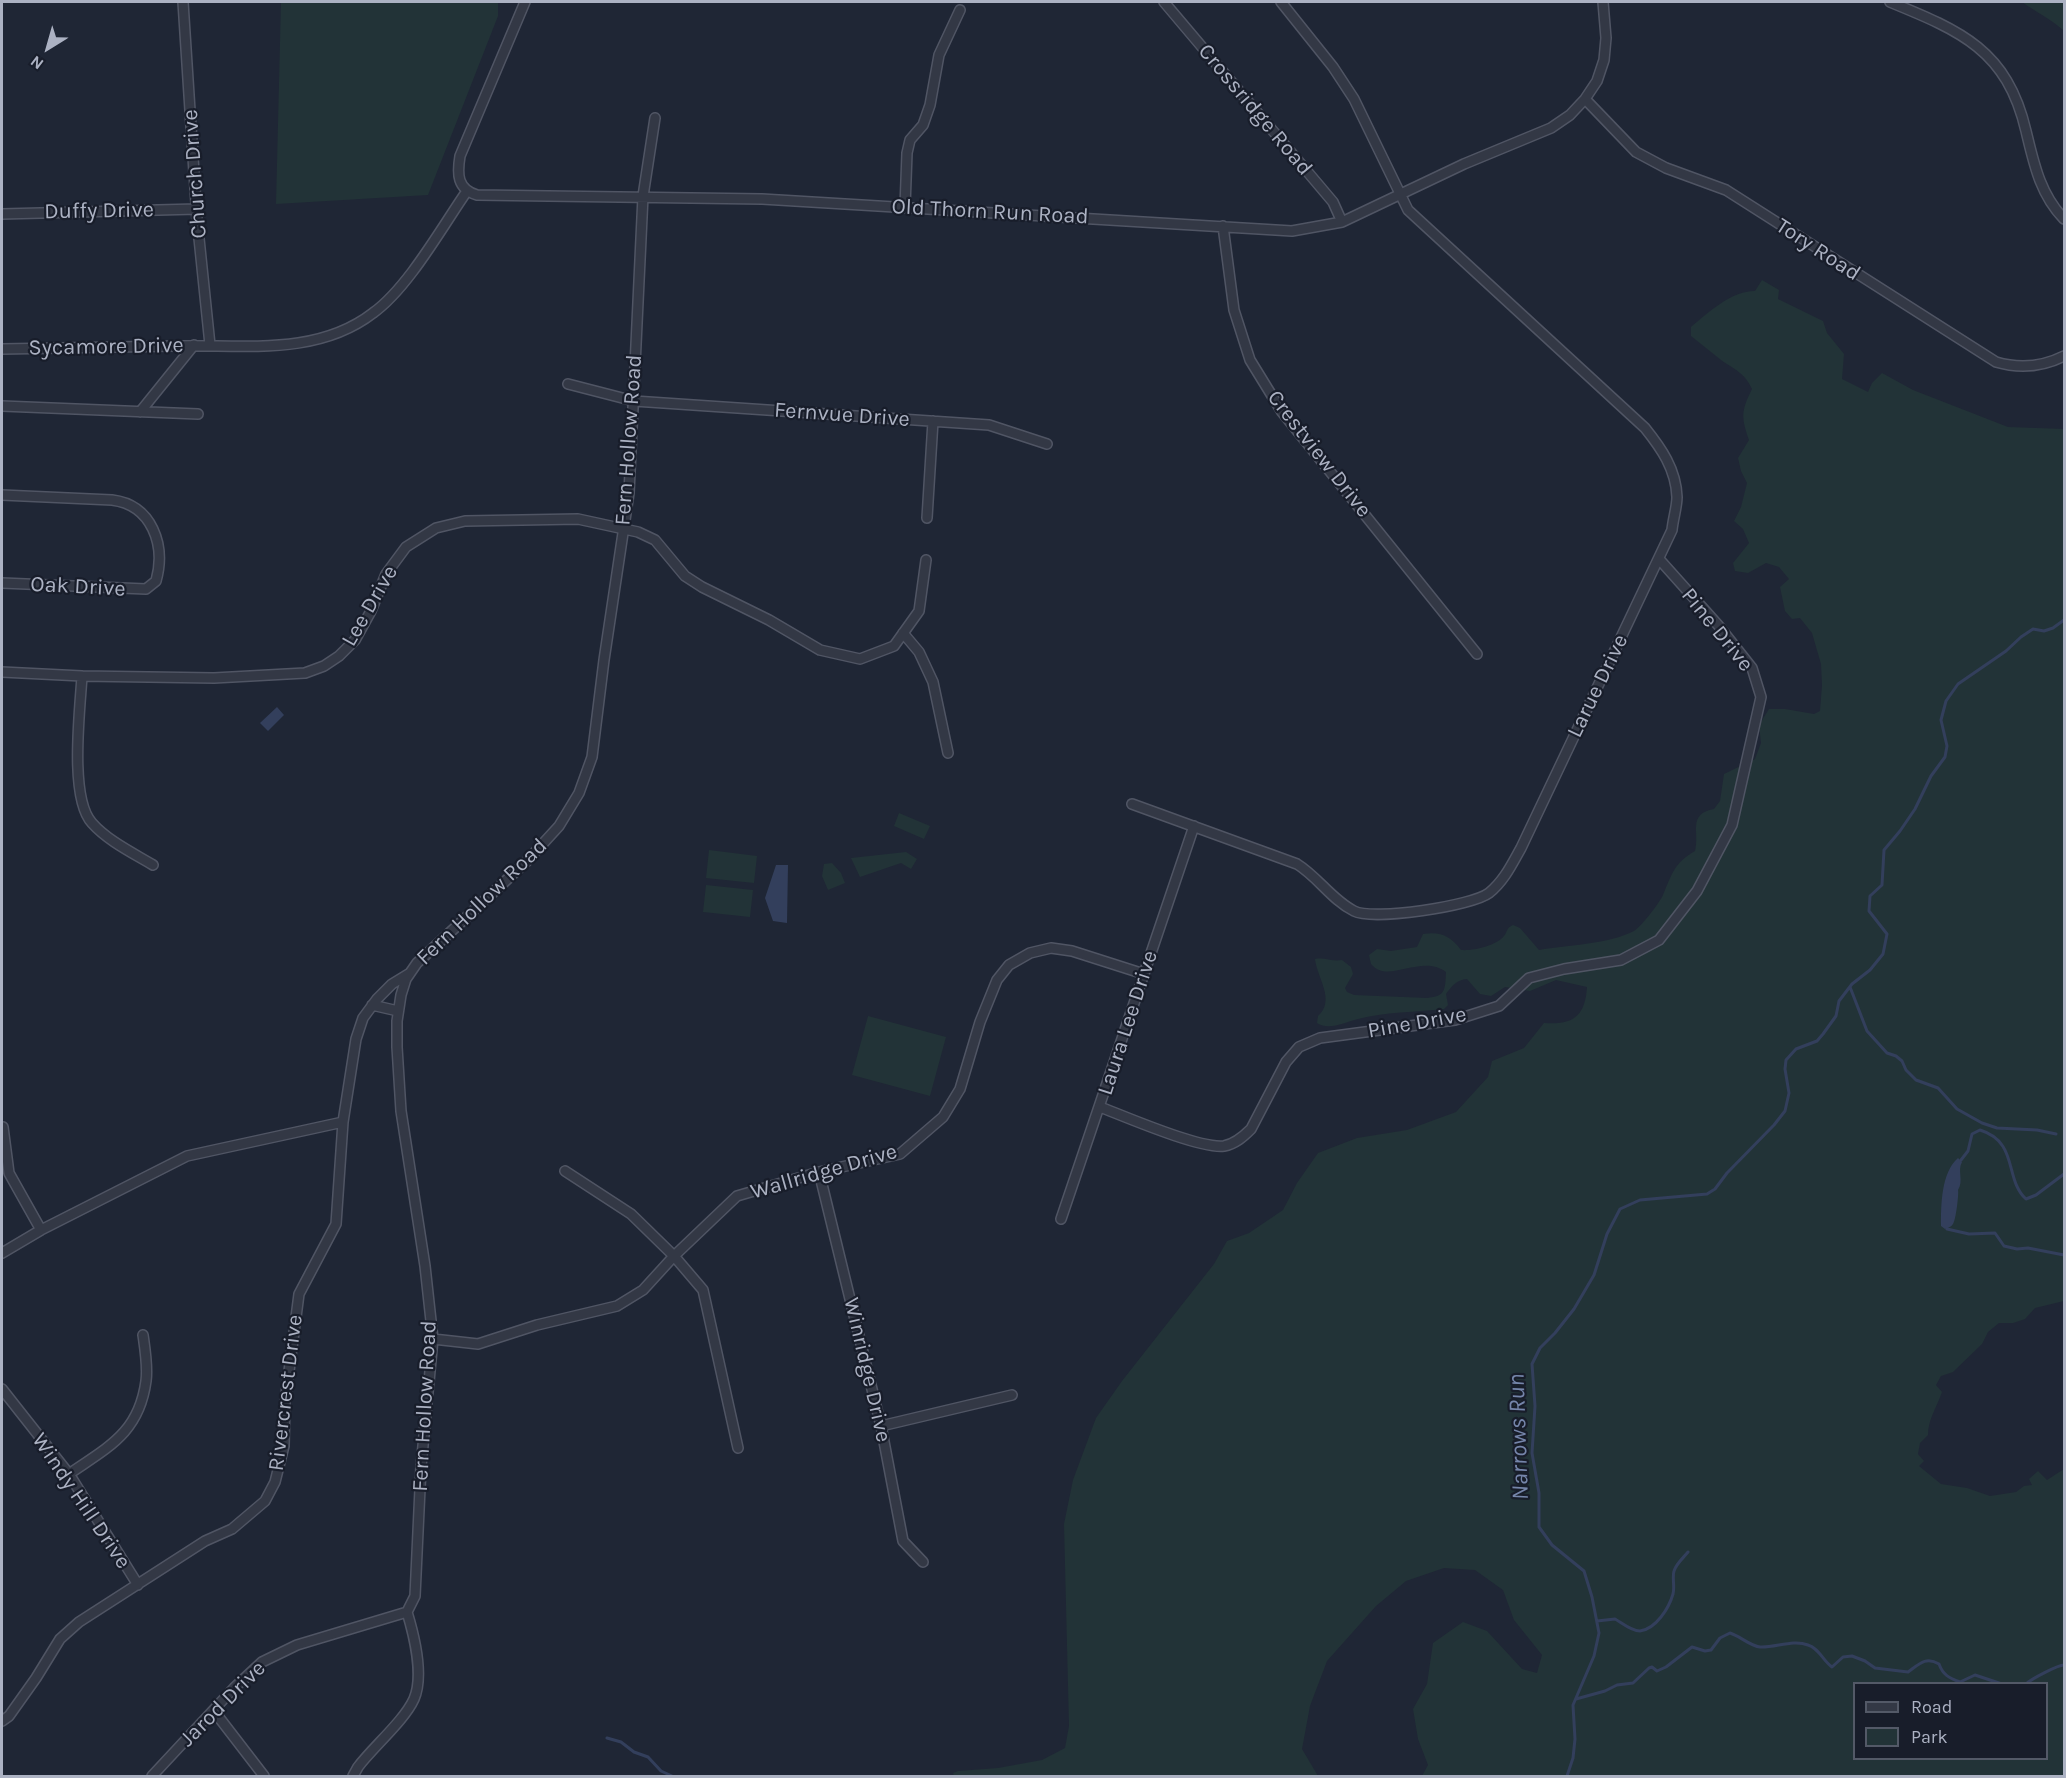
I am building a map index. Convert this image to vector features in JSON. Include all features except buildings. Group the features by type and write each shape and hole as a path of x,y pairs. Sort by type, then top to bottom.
{"street":[{"name":"Church Drive","path":"183,2 197,209 210,345"},
{"path":"467,191 461,185 458,177 462,149 525,2"},
{"name":"Crossridge Road","path":"1164,2 1333,202 1342,222"},
{"name":"Larue Drive","path":"1132,804 1296,864 1311,874 1347,908 1359,914 1372,915 1459,905 1479,899 1502,881 1517,856 1672,530 1677,497 1666,455 1645,428 1408,210 1354,99 1333,66 1281,2"},
{"name":"Old Thorn Run Road","path":"467,191 485,195 762,199 1223,225 1292,231 1342,222 1464,164 1551,128 1570,115 1597,81 1604,60 1606,38 1603,2"},
{"path":"1890,2 1962,34 1981,49 1998,68 2017,99 2041,185 2051,203 2064,219"},
{"path":"904,207 907,153 910,140 922,125 930,105 939,56 960,10"},
{"name":"Tory Road","path":"1585,99 1636,152 1666,168 1726,190 1996,362 2013,367 2030,366 2049,364 2064,356"},
{"name":"Fern Hollow Road","path":"406,1612 415,1596 421,1467 433,1339 425,1266 401,1111 397,1047 398,1011 401,995 410,973 435,946 527,861 559,826 579,793 592,756 629,493 642,196 655,118"},
{"name":"Sycamore Drive","path":"2,349 194,345 254,347 300,343 326,336 373,314 390,297 467,191"},
{"name":"Duffy Drive","path":"2,214 197,209"},
{"name":"Crestview Drive","path":"1223,225 1234,310 1250,360 1282,412 1477,654"},
{"path":"140,412 194,345"},
{"name":"Fernvue Drive","path":"568,384 634,401 989,425 1047,444"},
{"path":"2,406 198,414"},
{"path":"927,518 933,421"},
{"name":"Oak Drive","path":"2,495 121,501 136,507 147,518 157,539 157,576 153,584 146,589 2,584"},
{"name":"Lee Drive","path":"2,672 214,678 304,673 324,666 339,656 355,640 372,611 386,574 406,547 436,528 465,521 578,519 623,528 655,540 685,576 702,587 769,620 820,650 860,659 894,646 919,611 926,560"},
{"name":"Pine Drive","path":"1100,1107 1196,1142 1225,1146 1235,1142 1251,1129 1286,1062 1299,1047 1309,1042 1455,1020 1499,1006 1528,978 1564,969 1622,960 1659,939 1697,891 1732,825 1761,697 1752,668 1718,625 1659,559"},
{"path":"903,633 919,652 933,682 948,753"},
{"path":"82,676 77,755 80,795 90,822 121,846 153,865"},
{"name":"Laura Lee Drive","path":"1061,1220 1194,826"},
{"name":"Wallridge Drive","path":"433,1339 478,1344 537,1325 617,1306 643,1290 737,1196 819,1172 900,1154 943,1117 960,1089 993,988 1003,972 1019,958 1041,950 1061,949 1144,974"},
{"name":"Rivercrest Drive","path":"2,1721 9,1716 36,1678 60,1639 79,1622 205,1541 232,1529 265,1500 275,1482 284,1446 285,1402 298,1294 336,1224 343,1122 356,1039 363,1018 372,1005 392,984 410,973"},
{"path":"372,1005 398,1011"},
{"path":"2,1253 41,1230 187,1156 343,1122"},
{"path":"3,1127 9,1173 41,1230"},
{"path":"565,1171 631,1214 703,1290 738,1448"},
{"name":"Winridge Drive","path":"819,1172 882,1425 903,1540 922,1562"},
{"path":"69,1474 122,1435 136,1419 147,1380 143,1335"},
{"name":"Windy Hill Drive","path":"2,1389 69,1474 138,1585"},
{"path":"882,1425 1012,1395"},
{"path":"353,1776 358,1767 403,1715 413,1699 418,1683 418,1671 413,1632 406,1612"},
{"name":"Jarod Drive","path":"152,1776 252,1671 273,1655 406,1612"},
{"path":"214,1712 264,1776"}],"green space":[{"path":"281,2 498,2 498,16 428,195 276,204"},
{"path":"2022,2 2064,2 2064,31 2049,19"},
{"path":"1762,280 1779,290 1778,299 1823,321 1827,333 1844,354 1842,379 1868,392 1872,383 1882,373 1913,390 2008,427 2064,429 2064,1301 2035,1308 2025,1319 2013,1323 1999,1323 1988,1332 1982,1344 1953,1372 1941,1376 1936,1385 1942,1392 1931,1418 1928,1435 1920,1443 1918,1454 1924,1461 1919,1466 1941,1484 1967,1488 1990,1496 2016,1492 2024,1486 2032,1485 2029,1479 2038,1471 2047,1480 2064,1469 2064,1776 1422,1776 1428,1765 1418,1739 1413,1709 1427,1684 1433,1643 1463,1622 1487,1631 1522,1669 1537,1673 1542,1655 1514,1620 1503,1590 1475,1570 1444,1568 1406,1581 1376,1606 1327,1661 1310,1706 1302,1749 1318,1776 954,1776 953,1773 958,1771 998,1768 1042,1760 1065,1748 1069,1726 1064,1524 1073,1480 1096,1418 1122,1381 1214,1264 1227,1241 1249,1233 1283,1210 1297,1183 1318,1153 1357,1138 1407,1130 1456,1112 1488,1077 1492,1061 1524,1048 1544,1023 1563,1022 1576,1017 1586,997 1587,987 1556,980 1530,991 1505,987 1491,996 1480,994 1467,979 1457,982 1448,991 1446,994 1448,1005 1444,1009 1378,1015 1327,1026 1317,1023 1318,1016 1323,1010 1325,996 1315,959 1342,960 1351,967 1353,974 1345,988 1347,992 1354,995 1427,998 1441,994 1446,972 1429,966 1394,971 1379,970 1371,964 1369,955 1377,949 1391,951 1417,947 1423,934 1429,933 1445,936 1461,950 1478,949 1500,940 1508,928 1513,925 1520,928 1539,950 1613,939 1634,931 1658,903 1678,865 1695,851 1697,819 1706,811 1714,809 1720,801 1724,774 1755,759 1761,743 1759,725 1769,709 1814,714 1820,711 1821,664 1812,633 1800,618 1792,619 1785,611 1780,587 1789,579 1779,567 1766,563 1748,573 1735,571 1733,563 1749,543 1743,529 1734,521 1741,507 1747,483 1738,458 1749,440 1743,414 1752,389 1743,375 1691,336 1691,327 1705,315 1729,298 1755,291"},
{"path":"899,813 930,826 924,839 894,826"},
{"path":"709,850 757,856 754,883 706,878"},
{"path":"906,852 917,859 911,869 901,863 860,877 851,858"},
{"path":"832,863 841,873 845,883 828,890 822,876 824,864"},
{"path":"706,885 753,890 750,917 703,912"},
{"path":"868,1016 946,1037 930,1096 852,1075"}],"water":[{"path":"277,707 284,715 268,731 260,723"},
{"path":"776,865 788,865 787,923 773,921 765,898"},
{"path":"1958,1158 1962,1162 1956,1212 1953,1224 1945,1229 1941,1226 1943,1190 1948,1172"}],"waterway":[{"name":"Narrows Run","path":"1567,1776 1573,1758 1575,1739 1573,1705 1594,1656 1599,1633 1584,1571 1552,1545 1539,1527 1539,1493 1532,1453 1535,1406 1532,1364 1540,1348 1574,1309 1594,1275 1607,1234 1620,1209 1640,1200 1707,1194 1715,1189 1785,1111 1789,1093 1785,1069 1786,1060 1796,1049 1817,1041 1836,1016 1839,1001 1852,984 1870,970 1883,954 1887,934 1869,911 1870,896 1882,885 1884,850 1915,809 1931,776 1945,757 1947,746 1941,720 1946,701 1958,684 2006,651 2021,637 2033,629 2044,631 2053,628 2064,620"},
{"path":"1850,987 1867,1031 1887,1053 1902,1061 1906,1070 1916,1080 1938,1088 1957,1109 1982,1123 1997,1128 2037,1130 2056,1134"},
{"path":"1961,1160 1968,1151 1972,1134 1980,1130 2001,1143 2019,1191 2026,1199 2036,1195 2064,1174"},
{"path":"1947,1229 1969,1234 1995,1233 2004,1246 2064,1255"},
{"path":"1597,1621 1615,1619 1637,1631 1651,1626 1661,1617 1671,1600 1674,1591 1674,1571 1688,1552"},
{"path":"1576,1699 1605,1691 1617,1685 1633,1683 1649,1668 1652,1667 1657,1671 1666,1667 1692,1647 1705,1651 1711,1650 1720,1638 1730,1633 1760,1647 1802,1643 1815,1649 1832,1667 1843,1657 1852,1656 1875,1668 1908,1672 1923,1662 1930,1661 1939,1664 1947,1676 1960,1682"},
{"path":"2029,1682 2064,1665"},
{"path":"1960,1682 1975,1675 1996,1682"},
{"path":"607,1738 621,1742 634,1752 648,1757 661,1771 672,1776"}]}
